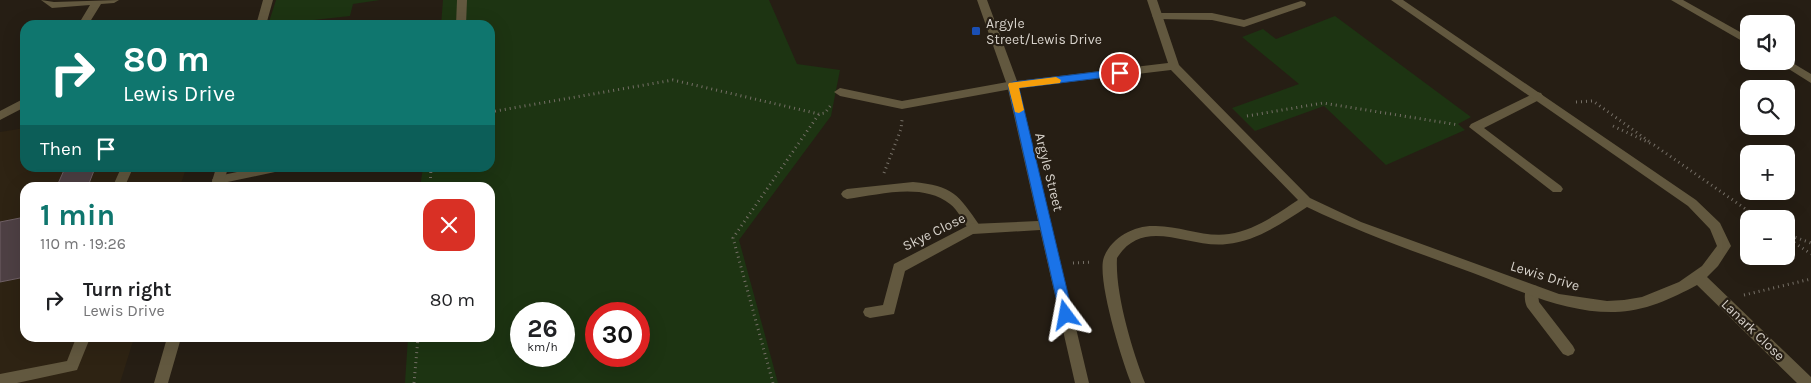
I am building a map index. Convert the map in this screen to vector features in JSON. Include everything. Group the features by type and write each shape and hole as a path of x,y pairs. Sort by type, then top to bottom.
{"street":[{"path":"46,0 52,5 114,0"},
{"path":"262,20 268,0"},
{"path":"461,20 462,0"},
{"name":"Argyle Street","path":"982,0 1013,85 1082,383"},
{"name":"Lewis Drive","path":"1152,0 1174,66 1306,201 1356,225 1558,299 1589,305 1624,306 1651,300 1698,277 1716,260 1724,246 1715,226 1692,203 1396,0"},
{"path":"1676,0 1740,37"},
{"path":"86,20 98,1"},
{"path":"1157,16 1213,16 1244,24 1301,4"},
{"path":"840,92 902,104 1013,85 1174,66"},
{"path":"1795,69 1811,79"},
{"path":"1537,96 1476,127 1557,189"},
{"path":"0,116 20,105"},
{"path":"224,182 260,172"},
{"path":"848,194 913,187 935,189 956,201 975,229"},
{"path":"1138,383 1111,286 1110,261 1114,252 1129,238 1142,232 1167,232 1213,239 1228,239 1252,233 1306,201"},
{"name":"Skye Close","path":"870,312 889,310 899,268 970,229 1046,225"},
{"name":"Lanark Close","path":"1698,277 1807,383"},
{"path":"1532,290 1532,303 1568,350"},
{"path":"0,380 72,366 81,342"},
{"path":"161,383 173,342"}],"path":[{"path":"495,111 673,80 819,114 825,113 840,92"},
{"path":"1576,107 1568,103 1592,101 1747,210"},
{"path":"1228,121 1323,103 1476,127"},
{"path":"877,191 901,129 902,104"},
{"path":"774,383 733,238 819,114"},
{"path":"1610,124 1642,141 1654,145"},
{"path":"1795,238 1811,243"},
{"path":"1795,242 1811,254"},
{"path":"1055,264 1110,261"},
{"path":"1721,300 1811,279"},
{"path":"414,383 418,342"}],"shaded area":[{"path":"20,129 20,172 185,172 182,182 20,182 20,342 133,342 120,383 0,383 0,132"}],"green space":[{"path":"276,0 380,0 353,4 350,16 314,20 270,20"},
{"path":"443,0 769,0 797,64 840,70 831,116 739,240 778,383 405,383 408,342 495,342 495,182 421,182 422,172 495,172 495,20 441,20"},
{"path":"1335,16 1471,117 1458,124 1465,130 1386,165 1324,106 1255,131 1232,108 1299,84 1242,37 1263,29 1276,39"}],"building":[{"path":"63,172 93,172 90,182 59,182"},
{"path":"20,218 20,278 0,282 0,222"}],"slow traffic":[{"path":"1019,110 1013,85 1056,80"}],"place":[{"name":"Argyle Street/Lewis Drive","path":"976,31"}],"route":[{"path":"1066,315 1013,85 1120,73"}]}
